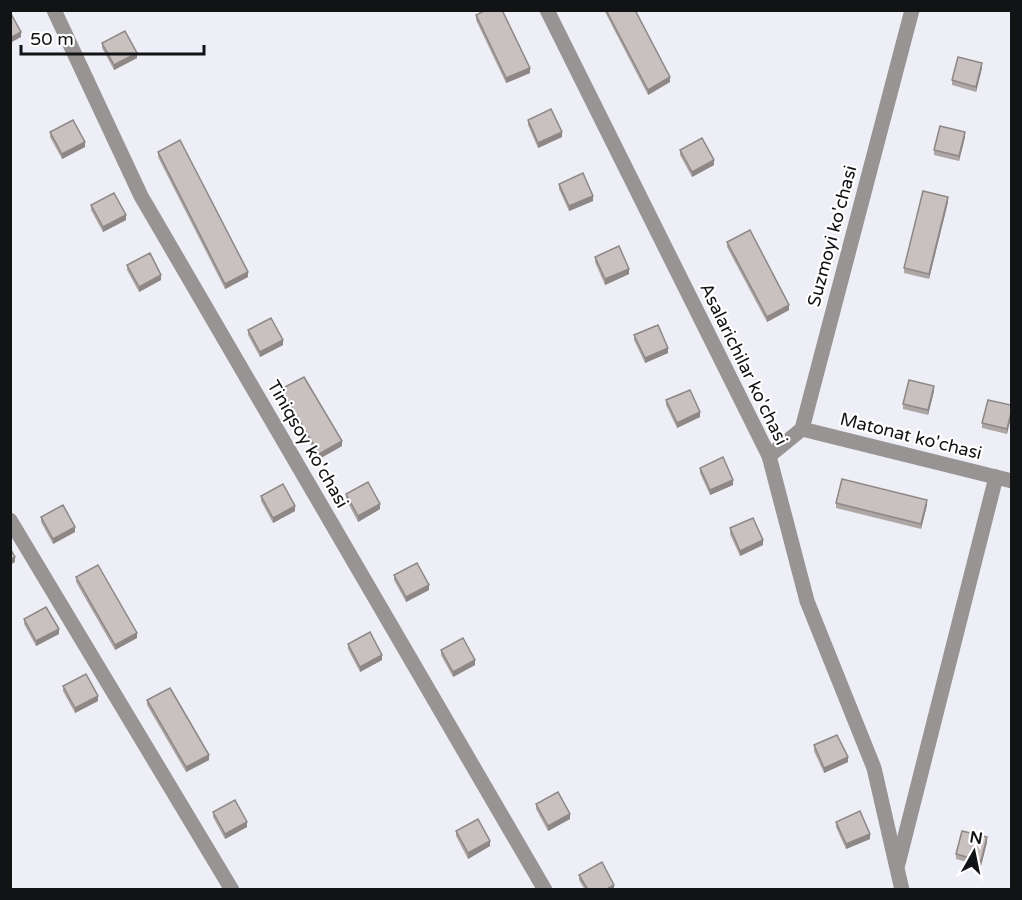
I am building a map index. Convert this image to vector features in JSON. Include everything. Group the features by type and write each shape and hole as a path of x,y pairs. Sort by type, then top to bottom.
{"street":[{"name":"Tiniqsoy ko'chasi","path":"54,10 141,196 545,890"},
{"name":"Asalarichilar ko'chasi","path":"547,10 769,456 807,601 874,768 902,890"},
{"name":"Suzmoyi ko'chasi","path":"802,429 912,10"},
{"path":"769,456 802,429"},
{"name":"Matonat ko'chasi","path":"802,429 1011,482"},
{"path":"897,868 996,477"},
{"path":"10,520 232,890"}],"building":[{"path":"486,10 502,10 530,68 506,78 476,15"},
{"path":"606,10 635,10 670,77 648,90"},
{"path":"10,12 21,32 10,38"},
{"path":"125,31 137,53 114,65 102,43"},
{"path":"958,57 982,63 976,87 952,80"},
{"path":"551,109 562,132 538,143 528,120"},
{"path":"73,120 85,142 62,154 50,132"},
{"path":"940,126 965,132 959,156 934,150"},
{"path":"702,138 714,160 692,172 680,150"},
{"path":"180,140 248,272 225,284 158,152"},
{"path":"583,173 593,196 569,206 559,184"},
{"path":"923,191 948,197 929,274 904,268"},
{"path":"114,193 126,215 103,227 91,205"},
{"path":"750,230 789,305 767,317 727,242"},
{"path":"619,246 629,269 605,279 595,257"},
{"path":"150,253 161,275 139,287 127,265"},
{"path":"271,318 283,340 260,352 248,330"},
{"path":"658,325 668,348 645,358 634,335"},
{"path":"304,377 342,441 319,454 281,389"},
{"path":"909,380 934,386 928,410 903,404"},
{"path":"690,390 700,412 677,423 666,400"},
{"path":"988,400 1011,405 1007,429 982,423"},
{"path":"723,457 733,480 710,490 700,468"},
{"path":"842,479 927,500 921,524 836,503"},
{"path":"368,482 380,504 358,516 346,494"},
{"path":"283,484 295,506 273,518 261,496"},
{"path":"63,505 75,527 53,539 41,517"},
{"path":"753,518 763,540 740,551 730,528"},
{"path":"10,548 15,557 10,560"},
{"path":"417,563 429,585 406,597 394,575"},
{"path":"98,565 137,633 115,645 76,577"},
{"path":"46,607 59,629 36,641 24,619"},
{"path":"370,632 382,655 360,667 348,644"},
{"path":"463,638 475,660 453,672 441,650"},
{"path":"86,674 98,696 75,708 63,686"},
{"path":"170,688 209,755 186,767 147,700"},
{"path":"837,735 848,757 824,768 814,745"},
{"path":"558,792 570,814 548,826 536,804"},
{"path":"235,800 247,822 225,834 213,812"},
{"path":"860,811 870,834 846,844 836,822"},
{"path":"478,819 490,841 468,853 456,831"},
{"path":"962,831 987,837 981,861 956,854"},
{"path":"602,862 614,885 605,890 588,890 579,875"}]}
